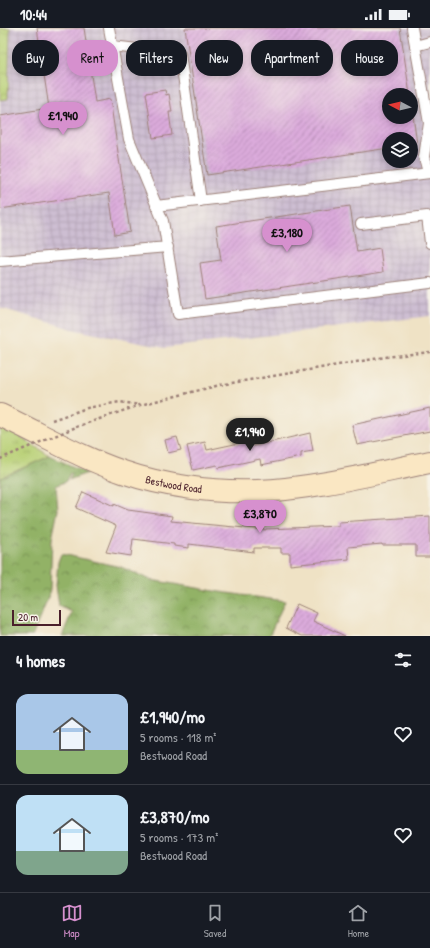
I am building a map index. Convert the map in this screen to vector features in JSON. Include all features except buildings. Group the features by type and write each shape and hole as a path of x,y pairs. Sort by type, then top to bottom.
{"main road":[{"name":"Bestwood Road","path":"0,416 110,467 144,478 187,486 224,490 257,491 292,488 430,462"}],"lane":[{"path":"109,28 111,40"},
{"path":"156,206 429,173 424,157 429,123 412,28"},
{"path":"415,46 430,42"},
{"path":"118,47 180,54 201,201"},
{"path":"117,76 129,139 163,221 178,314 430,283"},
{"path":"361,224 427,216 430,243"},
{"path":"0,261 168,247"}],"path":[{"path":"0,459 76,428 140,405 220,385 385,357 430,352"},
{"path":"46,422 87,408 120,402 140,405"}],"shaded area":[{"path":"10,28 430,28 430,316 165,348 76,330 0,308 0,100 8,99"}],"green space":[{"path":"0,28 10,28 8,99 0,100"},
{"path":"0,423 69,469 0,506"},
{"path":"50,456 87,473 69,480 72,474 70,473 66,481 56,486 58,510 52,539 50,590 47,601 32,636 0,636 0,478"},
{"path":"61,554 121,567 151,580 285,601 269,636 62,636 72,612 59,606 56,586 58,562"}]}
